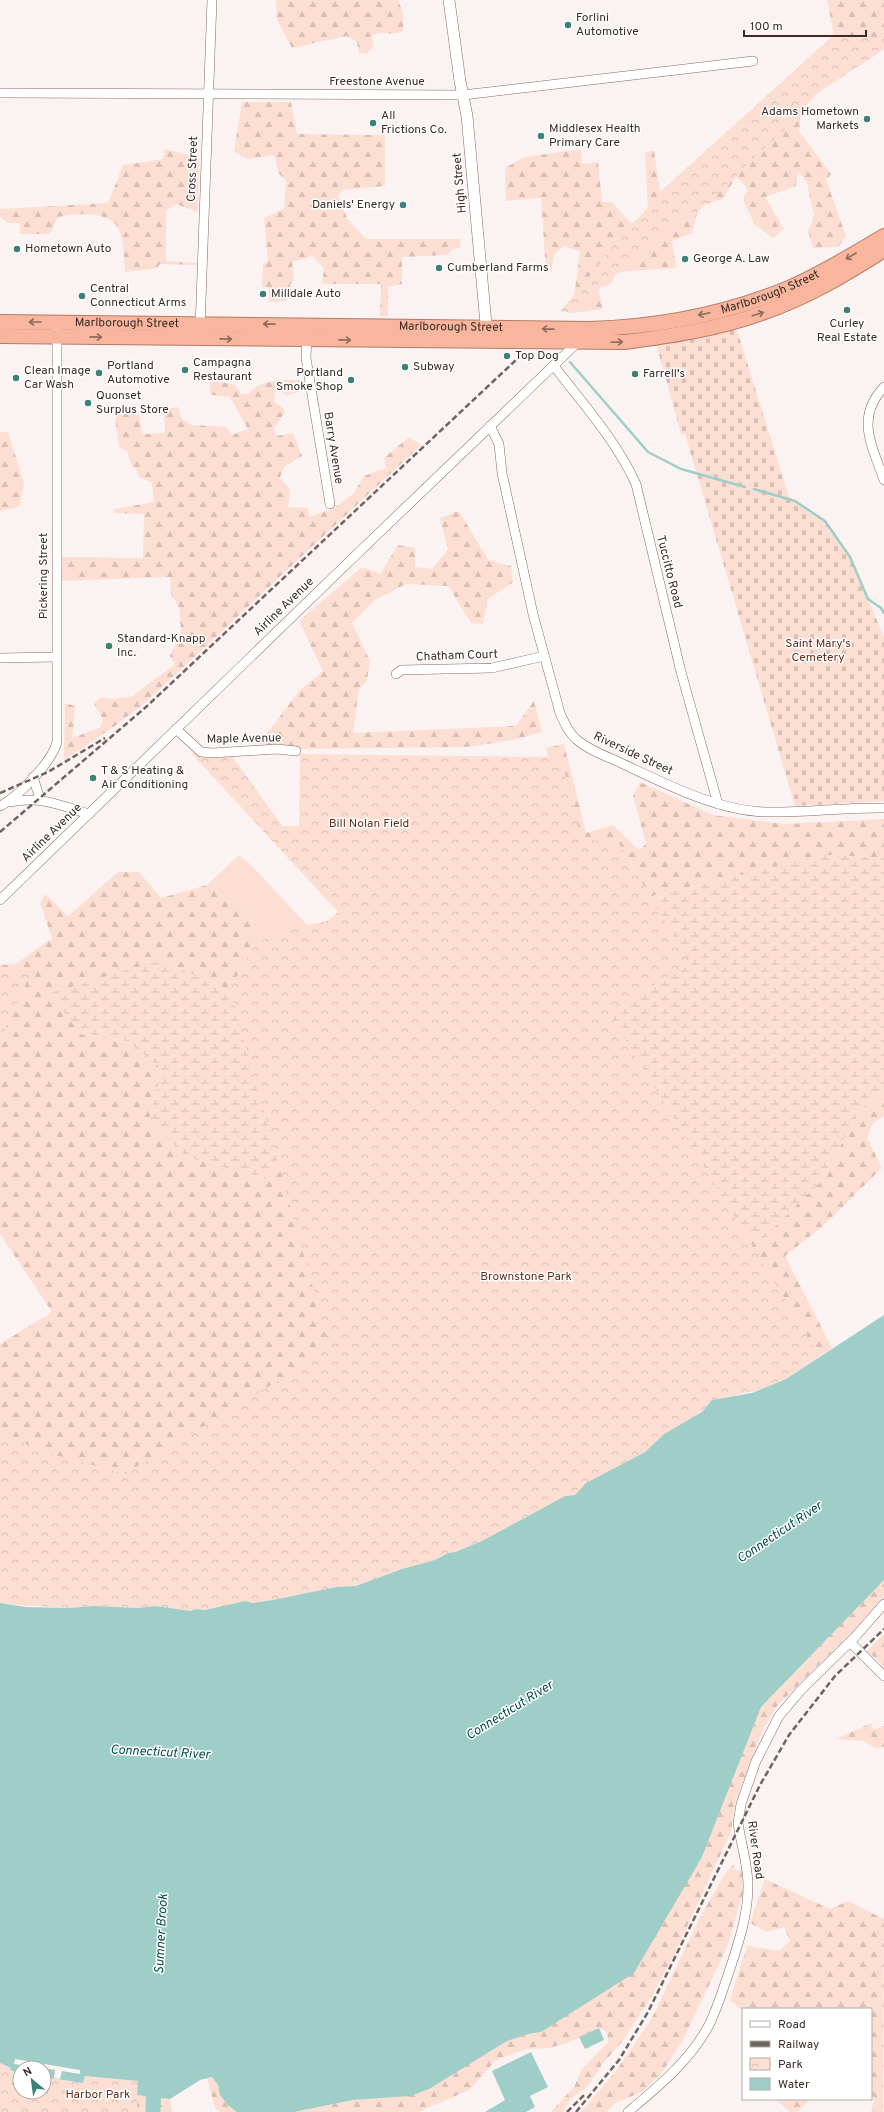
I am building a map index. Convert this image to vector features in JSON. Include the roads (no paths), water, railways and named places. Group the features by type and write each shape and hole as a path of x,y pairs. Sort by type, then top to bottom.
{"highway":[{"name":"Marlborough Street","path":"578,336 662,323 734,307 791,286 852,255 884,236"},
{"name":"Marlborough Street","path":"0,336 306,340 487,335 578,336 625,342 664,337 728,323 760,314 817,290 884,250"},
{"name":"Marlborough Street","path":"0,322 308,325 487,335"}],"street":[{"name":"Cross Street","path":"200,338 212,0"},
{"name":"High Street","path":"449,0 467,116 487,335"},
{"name":"Freestone Avenue","path":"0,93 463,95 753,61"},
{"name":"Pickering Street","path":"4,804 51,758 57,742 55,657 57,322"},
{"name":"Barry Avenue","path":"308,325 306,358 330,504"},
{"name":"Airline Avenue","path":"0,900 490,426 554,366 578,336"},
{"name":"Tuccitto Road","path":"554,366 614,443 625,460 636,484 681,672 718,804"},
{"path":"884,387 875,397 868,411 867,427 884,480"},
{"name":"Riverside Street","path":"490,426 499,444 505,488 533,614 544,656 560,713 574,738 597,752 632,768 718,804 740,810 766,812 884,808"},
{"name":"Chatham Court","path":"396,674 401,670 492,668 544,656"},
{"path":"0,658 55,657"},
{"name":"Maple Avenue","path":"176,729 201,752 213,753 277,749 296,751"},
{"path":"33,777 40,799"},
{"path":"4,804 26,798 40,799 89,814"},
{"name":"River Road","path":"628,2112 678,2066 693,2049 710,2023 721,1997 739,1941 746,1907 747,1876 738,1823 748,1782 764,1742 779,1716 801,1690 850,1642 884,1604"},
{"path":"850,1642 884,1676"}],"water":[{"name":"Connecticut River","path":"884,1315 884,1580 761,1707 702,1857 634,1973 541,2032 528,2034 507,2041 429,2089 410,2096 353,2100 294,2112 237,2112 229,2106 220,2095 218,2085 212,2077 200,2080 170,2099 137,2095 138,2081 85,2076 83,2083 52,2078 52,2060 12,2060 12,2071 10,2070 11,2068 0,2063 0,1603 26,1607 68,1608 94,1606 138,1608 155,1606 191,1611 196,1609 205,1610 245,1601 253,1603 273,1600 336,1587 356,1586 402,1569 435,1560 448,1553 455,1552 482,1541 565,1496 575,1495 586,1483 645,1452 664,1434 702,1412 712,1400 752,1393 786,1379"},
{"path":"599,2028 604,2040 585,2049 579,2037"},
{"path":"531,2052 548,2087 530,2096 535,2107 526,2112 485,2112 505,2100 492,2071"}],"waterway":[{"path":"570,362 648,452 681,469 745,487"},
{"path":"754,489 795,501 825,521 850,557 868,599 881,608 884,613"},
{"name":"Sumner Brook","path":"153,2112 154,2077"}],"railway":[{"path":"0,832 146,707 516,360"},
{"path":"0,793 48,772 105,738"},
{"path":"576,2112 619,2060 648,2012 760,1785 789,1735 835,1676 884,1629"},
{"path":"567,2112 585,2094"}],"place":[{"name":"Forlini Automotive","path":"568,25"},
{"name":"Adams Hometown Markets","path":"867,119"},
{"name":"All Frictions Co.","path":"373,123"},
{"name":"Middlesex Health Primary Care","path":"541,136"},
{"name":"Daniels' Energy","path":"403,205"},
{"name":"Hometown Auto","path":"17,249"},
{"name":"George A. Law","path":"685,259"},
{"name":"Cumberland Farms","path":"439,268"},
{"name":"Milldale Auto","path":"263,294"},
{"name":"Central Connecticut Arms","path":"82,296"},
{"name":"Curley Real Estate","path":"847,310"},
{"name":"Top Dog","path":"507,356"},
{"name":"Subway","path":"405,367"},
{"name":"Campagna Restaurant","path":"185,370"},
{"name":"Portland Automotive","path":"99,373"},
{"name":"Farrell's","path":"635,374"},
{"name":"Clean Image Car Wash","path":"16,378"},
{"name":"Portland Smoke Shop","path":"351,380"},
{"name":"Quonset Surplus Store","path":"88,403"},
{"name":"Standard-Knapp Inc.","path":"109,646"},
{"name":"T & S Heating & Air Conditioning","path":"93,778"}],"park label":[{"name":"Saint Mary's Cemetery","path":"818,651"},
{"name":"Bill Nolan Field","path":"369,824"},
{"name":"Brownstone Park","path":"526,1277"},
{"name":"Harbor Park","path":"98,2095"}]}
